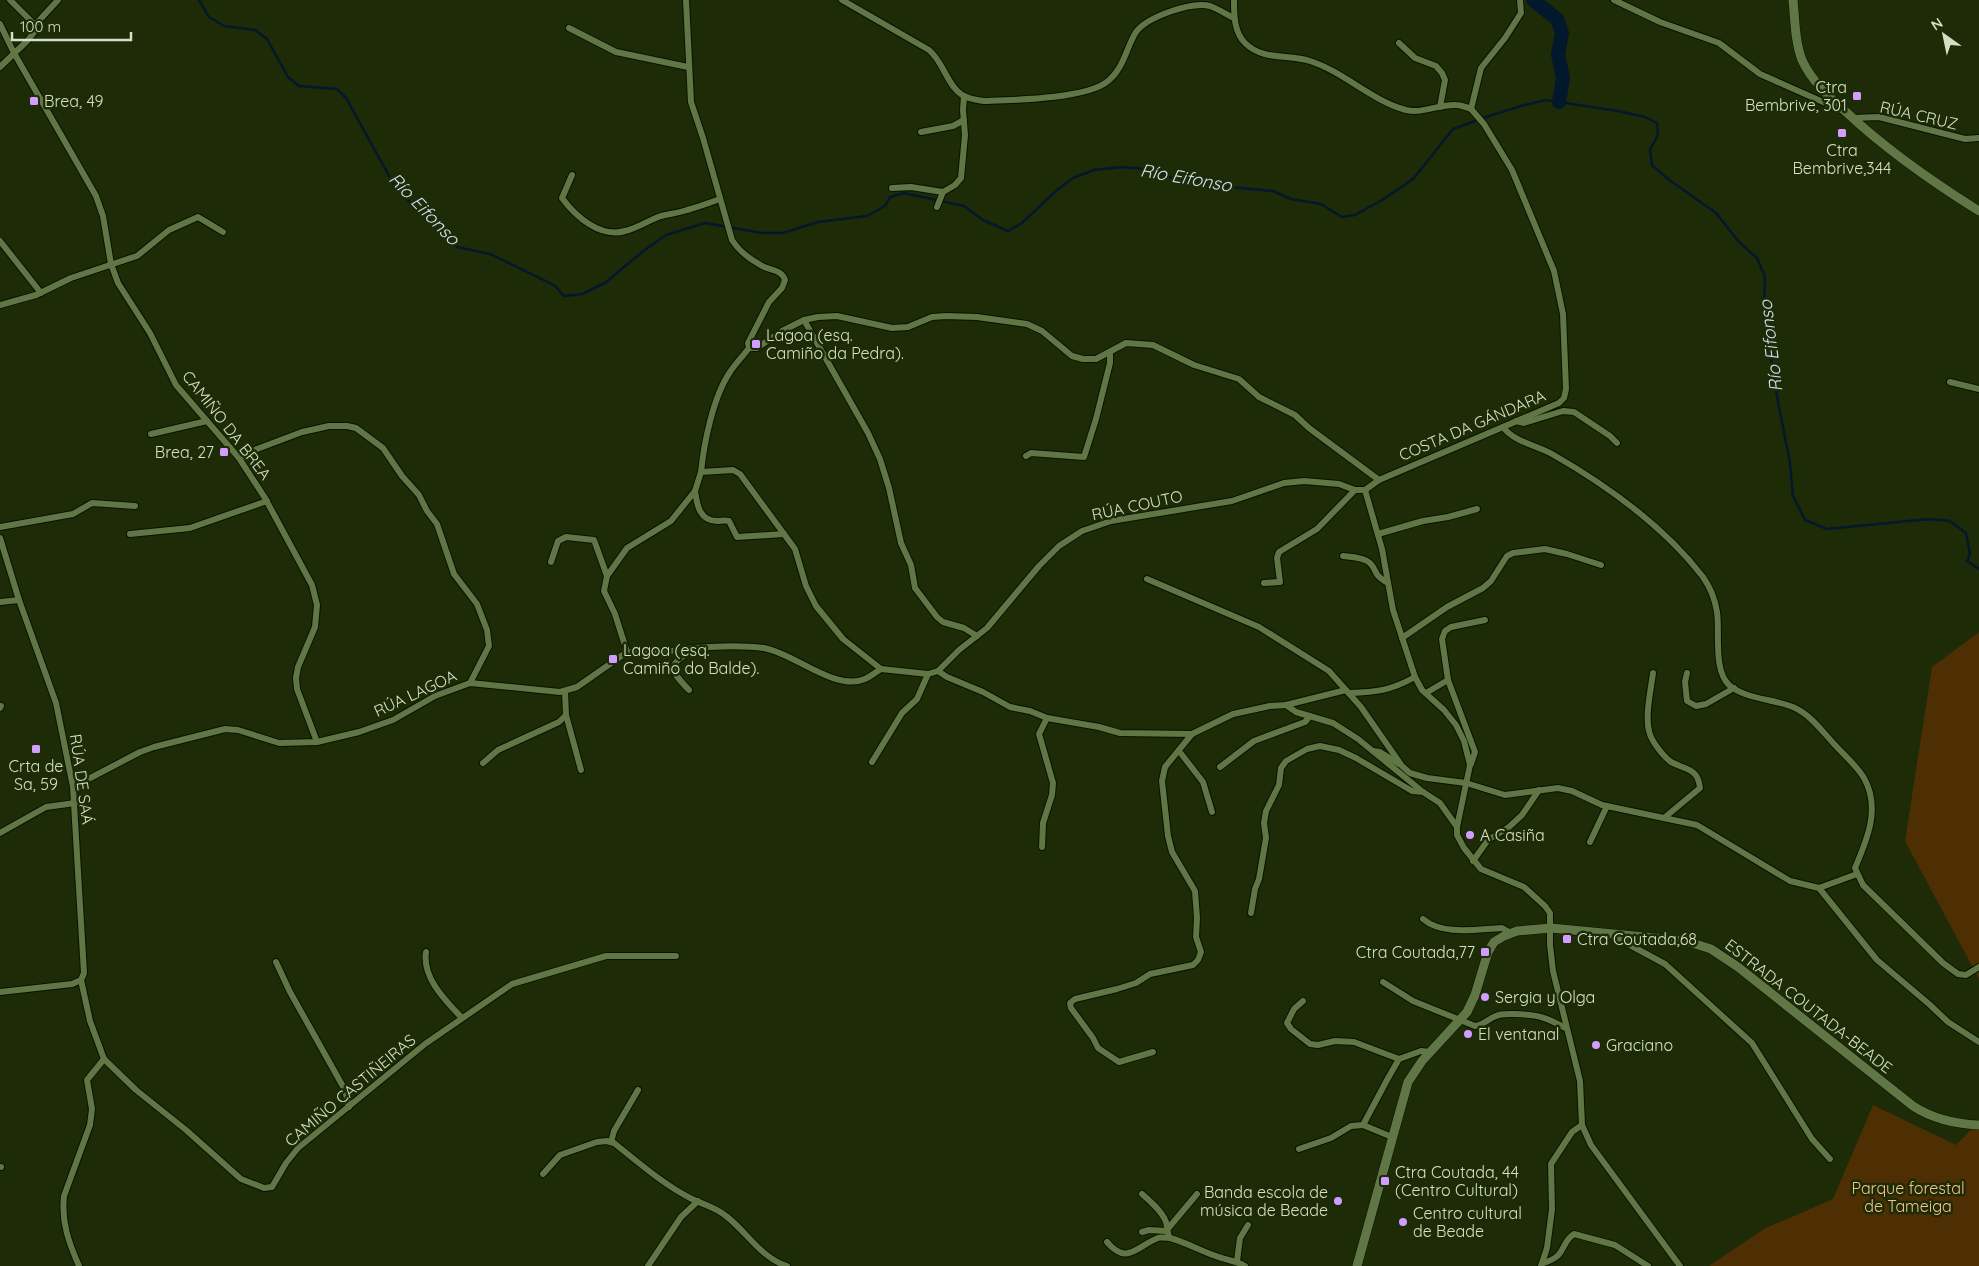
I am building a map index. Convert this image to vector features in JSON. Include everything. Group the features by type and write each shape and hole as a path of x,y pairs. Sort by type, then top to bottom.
{"street":[{"path":"10,0 35,25"},
{"path":"0,67 35,32 35,25 58,0"},
{"path":"627,652 615,614 604,591 607,576 627,548 670,521 695,491 701,472 704,443 718,397 728,374 749,348 748,342 769,302 782,288 785,280 783,275 777,270 761,266 738,250 732,240 691,102 686,0"},
{"path":"842,0 929,50 940,60 955,88 964,96 984,101 1080,93 1097,88 1108,82 1122,66 1137,32 1148,21 1191,6 1209,6 1234,18"},
{"path":"1234,0 1234,18 1237,31 1244,43 1260,54 1309,61 1330,69 1389,103 1407,110 1422,110 1455,105 1471,108 1481,68 1506,38 1521,13 1520,0"},
{"path":"1614,0 1660,22 1719,43 1760,74 1850,115"},
{"path":"1793,0 1798,46 1803,62 1818,84 1850,115 1903,160 1979,212"},
{"name":"CAMIÑO DA BREA","path":"0,24 14,53 96,196 103,216 111,264 118,283 150,333 176,384 239,458 267,501 312,585 316,605 315,627 298,667 296,678 297,690 317,742"},
{"path":"569,28 616,52 688,68"},
{"path":"1399,44 1415,58 1436,66 1442,72 1444,80 1440,108"},
{"path":"892,188 911,187 939,200 961,178 965,135 964,96"},
{"name":"COSTA DA GÁNDARA","path":"1365,490 1380,480 1559,403 1564,398 1566,389 1563,314 1554,271 1512,170 1484,124 1471,108"},
{"name":"RÚA CRUZ","path":"1850,115 1879,117 1965,139 1979,138"},
{"path":"921,132 953,126 964,120"},
{"path":"572,175 562,198 570,210 590,224 611,234 626,231 661,216 686,211 720,199"},
{"path":"0,305 41,293 71,278 137,256 169,230 198,217 222,232"},
{"path":"0,242 41,293"},
{"path":"749,348 757,348 782,331 804,320 837,316 892,328 908,327 932,317 976,317 1027,324 1042,331 1072,356 1083,359 1096,359 1126,343 1153,345 1194,365 1239,379 1259,398 1295,414 1308,428 1380,480"},
{"path":"804,320 868,433 880,460 890,488 901,543 911,565 915,588 937,617 944,622 964,628 977,636"},
{"path":"1026,456 1031,453 1084,457 1096,419 1110,362 1110,352"},
{"path":"1950,382 1979,389"},
{"path":"1516,421 1524,423 1563,411 1574,412 1610,436 1617,443"},
{"path":"151,434 207,421"},
{"path":"239,458 302,432 329,426 356,428 383,448 402,476 419,495 427,511 437,524 454,574 477,604 487,630 490,646 470,682"},
{"path":"1502,427 1508,434 1551,453 1625,500 1679,550 1704,578 1713,595 1717,613 1719,663 1728,684 1740,692 1791,706 1807,714 1864,778 1870,794 1872,820 1868,837 1855,868 1863,885 1943,963 1958,974 1966,975 1979,967"},
{"path":"701,472 733,470 740,474 795,549 806,586 816,606 843,639 881,668 928,674 938,671 1010,707 1030,711 1047,718 1100,727 1120,733 1192,734 1233,714 1345,692 1382,692 1401,685 1414,677"},
{"name":"RÚA COUTO","path":"938,671 959,650 987,628 1039,566 1059,546 1082,531 1111,520 1232,501 1284,483 1304,481 1339,484 1355,490 1365,490"},
{"path":"1264,583 1280,582 1277,558 1279,552 1317,529 1355,490"},
{"path":"1365,490 1378,534 1402,638 1414,677 1426,693 1444,710 1456,725 1464,741 1470,765"},
{"path":"695,491 698,510 705,517 714,521 729,521 737,537 784,534"},
{"path":"130,534 190,528 267,501"},
{"path":"0,527 73,514 92,503 135,506"},
{"path":"1378,534 1423,521 1448,517 1477,509"},
{"path":"551,562 558,541 566,537 594,540 607,576"},
{"name":"RÚA DE SAÁ","path":"0,538 18,600 56,703 73,787 76,865 84,966 81,980"},
{"path":"1402,638 1447,607 1483,588 1492,581 1507,556 1513,553 1545,549 1601,565"},
{"path":"1343,556 1369,562 1377,576 1388,583"},
{"path":"1147,579 1259,627 1329,671 1345,692 1366,714 1402,766 1410,774 1466,783 1505,795 1558,788 1572,791 1607,806 1698,825 1790,881 1819,888 1857,874"},
{"path":"0,602 18,600"},
{"path":"1485,620 1451,627 1445,631 1442,639 1448,680 1475,752 1466,783 1457,835 1481,870 1515,882 1545,906 1550,913 1550,945 1553,972 1580,1082 1582,1125 1591,1145 1680,1266"},
{"path":"581,770 566,715 564,691 577,687 627,652 642,655 696,648 740,646 765,648 836,679 851,682 864,680 881,668"},
{"path":"689,690 673,674 673,668 676,662 696,648"},
{"path":"1653,672 1648,723 1649,733 1663,755 1670,761 1693,772 1699,779 1700,788 1664,818"},
{"path":"1687,673 1686,691 1691,705 1706,704 1734,688"},
{"path":"872,762 902,713 917,699 928,674"},
{"path":"1426,693 1448,680"},
{"name":"RÚA LAGOA","path":"73,787 154,746 225,729 238,730 279,743 317,742 359,732 392,720 435,696 470,682 564,691"},
{"path":"1286,705 1296,712 1332,722 1422,792 1440,803 1457,827"},
{"path":"482,762 498,750 559,722 566,715"},
{"path":"1220,767 1254,741 1305,722 1310,716"},
{"path":"1042,847 1043,823 1052,795 1053,783 1039,734 1047,718"},
{"path":"1153,1052 1119,1062 1106,1055 1098,1048 1071,1008 1070,1003 1075,999 1136,982 1150,974 1193,965 1198,960 1201,952 1196,937 1195,891 1172,852 1168,836 1162,781 1165,767 1192,734"},
{"path":"1251,913 1266,838 1264,823 1266,811 1279,785 1280,768 1286,761 1307,749 1320,746 1339,750 1412,791 1422,792"},
{"path":"1179,752 1203,782 1212,812"},
{"path":"1373,752 1380,752 1402,766"},
{"path":"1473,860 1488,840 1509,827 1522,815 1539,790"},
{"path":"0,833 46,807 75,803"},
{"path":"1590,842 1607,806"},
{"path":"1819,888 1877,960 1948,1022 1979,1042"},
{"path":"1423,919 1431,926 1446,930 1502,928 1511,933"},
{"name":"ESTRADA COUTADA-BEADE","path":"1357,1266 1408,1082 1430,1052 1460,1020 1475,995 1490,947 1499,938 1527,929 1551,928 1686,941 1711,949 1738,968 1913,1106 1940,1119 1960,1124 1979,1125"},
{"path":"1607,934 1628,943 1665,964 1752,1043 1812,1139 1830,1159"},
{"path":"426,952 424,961 434,984 462,1018"},
{"name":"CAMIÑO CASTIÑEIRAS","path":"81,980 90,1021 104,1059 136,1090 186,1130 226,1168 241,1179 264,1188 272,1187 286,1163 298,1148 349,1106 426,1044 512,984 606,956 676,956"},
{"path":"276,962 290,992 345,1090 349,1106"},
{"path":"0,992 72,984 81,980"},
{"path":"1383,982 1413,1001 1476,1026 1483,1025 1495,1016 1503,1014 1538,1015 1550,1019 1567,1029"},
{"path":"1303,1001 1294,1009 1287,1023 1291,1029 1310,1044 1318,1045 1335,1041 1354,1042 1400,1060"},
{"path":"1364,1125 1387,1080 1400,1060 1421,1051 1430,1052"},
{"path":"79,1266 68,1241 62,1209 66,1188 90,1125 92,1109 87,1080 104,1059"},
{"path":"611,1142 614,1131 638,1090"},
{"path":"1299,1149 1331,1138 1351,1126 1364,1125 1392,1137"},
{"path":"1542,1264 1548,1248 1552,1209 1551,1164 1572,1132 1582,1125"},
{"path":"543,1174 560,1155 597,1142 611,1142 664,1182 698,1201 710,1205 726,1216 766,1255 787,1266"},
{"path":"1142,1194 1154,1206 1166,1223 1166,1231 1170,1238"},
{"path":"1166,1231 1197,1194"},
{"path":"648,1266 680,1217 698,1201"},
{"path":"1237,1261 1240,1238 1248,1225"},
{"path":"1142,1232 1149,1230 1166,1231"},
{"path":"1542,1264 1554,1260 1560,1255 1569,1237 1574,1234 1615,1245 1648,1266"},
{"path":"1107,1242 1112,1252 1118,1258 1126,1259 1135,1255 1158,1238 1170,1238 1191,1244 1222,1258 1237,1261 1245,1266"}],"green space":[{"path":"1979,632 1979,979 1905,841 1932,667"},
{"name":"Parque forestal de Tameiga","path":"1873,1105 1956,1145 1979,1121 1979,1266 1709,1266 1764,1229 1833,1199"}],"waterway":[{"name":"Río Eifonso","path":"199,0 209,17 224,26 255,30 267,39 288,77 299,86 337,89 346,98 393,183 414,207 457,247 490,254 554,285 564,296 582,294 605,283 666,235 705,223 762,233 783,233 818,222 867,216 885,206 890,197 904,193 964,206 983,220 1008,231 1022,223 1057,190 1073,178 1094,170 1123,167 1146,169 1169,177 1208,185 1273,191 1291,199 1321,204 1342,217 1355,215 1413,179 1453,129 1486,117 1546,100 1645,117 1657,123 1658,135 1650,150 1652,165 1668,179 1716,213 1739,242 1757,258 1765,277 1764,313 1790,463 1793,496 1805,520 1827,529 1929,519 1950,521 1966,533 1970,554 1967,561 1979,569"},
{"path":"1533,0 1557,19 1562,33 1558,54 1563,78 1559,102"}],"place":[{"name":"Ctra Bembrive, 301","path":"1857,96"},
{"name":"Brea, 49","path":"34,101"},
{"name":"Ctra Bembrive,344","path":"1842,133"},
{"name":"Lagoa (esq. Camiño da Pedra).","path":"756,344"},
{"name":"Brea, 27","path":"224,452"},
{"name":"Lagoa (esq. Camiño do Balde).","path":"613,659"},
{"name":"Crta de Sa, 59","path":"36,749"},
{"name":"A Casiña","path":"1470,835"},
{"name":"Ctra Coutada,68","path":"1567,939"},
{"name":"Ctra Coutada,77","path":"1485,952"},
{"name":"Sergia y Olga","path":"1485,997"},
{"name":"El ventanal","path":"1468,1034"},
{"name":"Graciano","path":"1596,1045"},
{"name":"Ctra Coutada, 44 (Centro Cultural)","path":"1385,1181"},
{"name":"Banda escola de música de Beade","path":"1338,1201"},
{"name":"Centro cultural de Beade","path":"1403,1222"}]}
